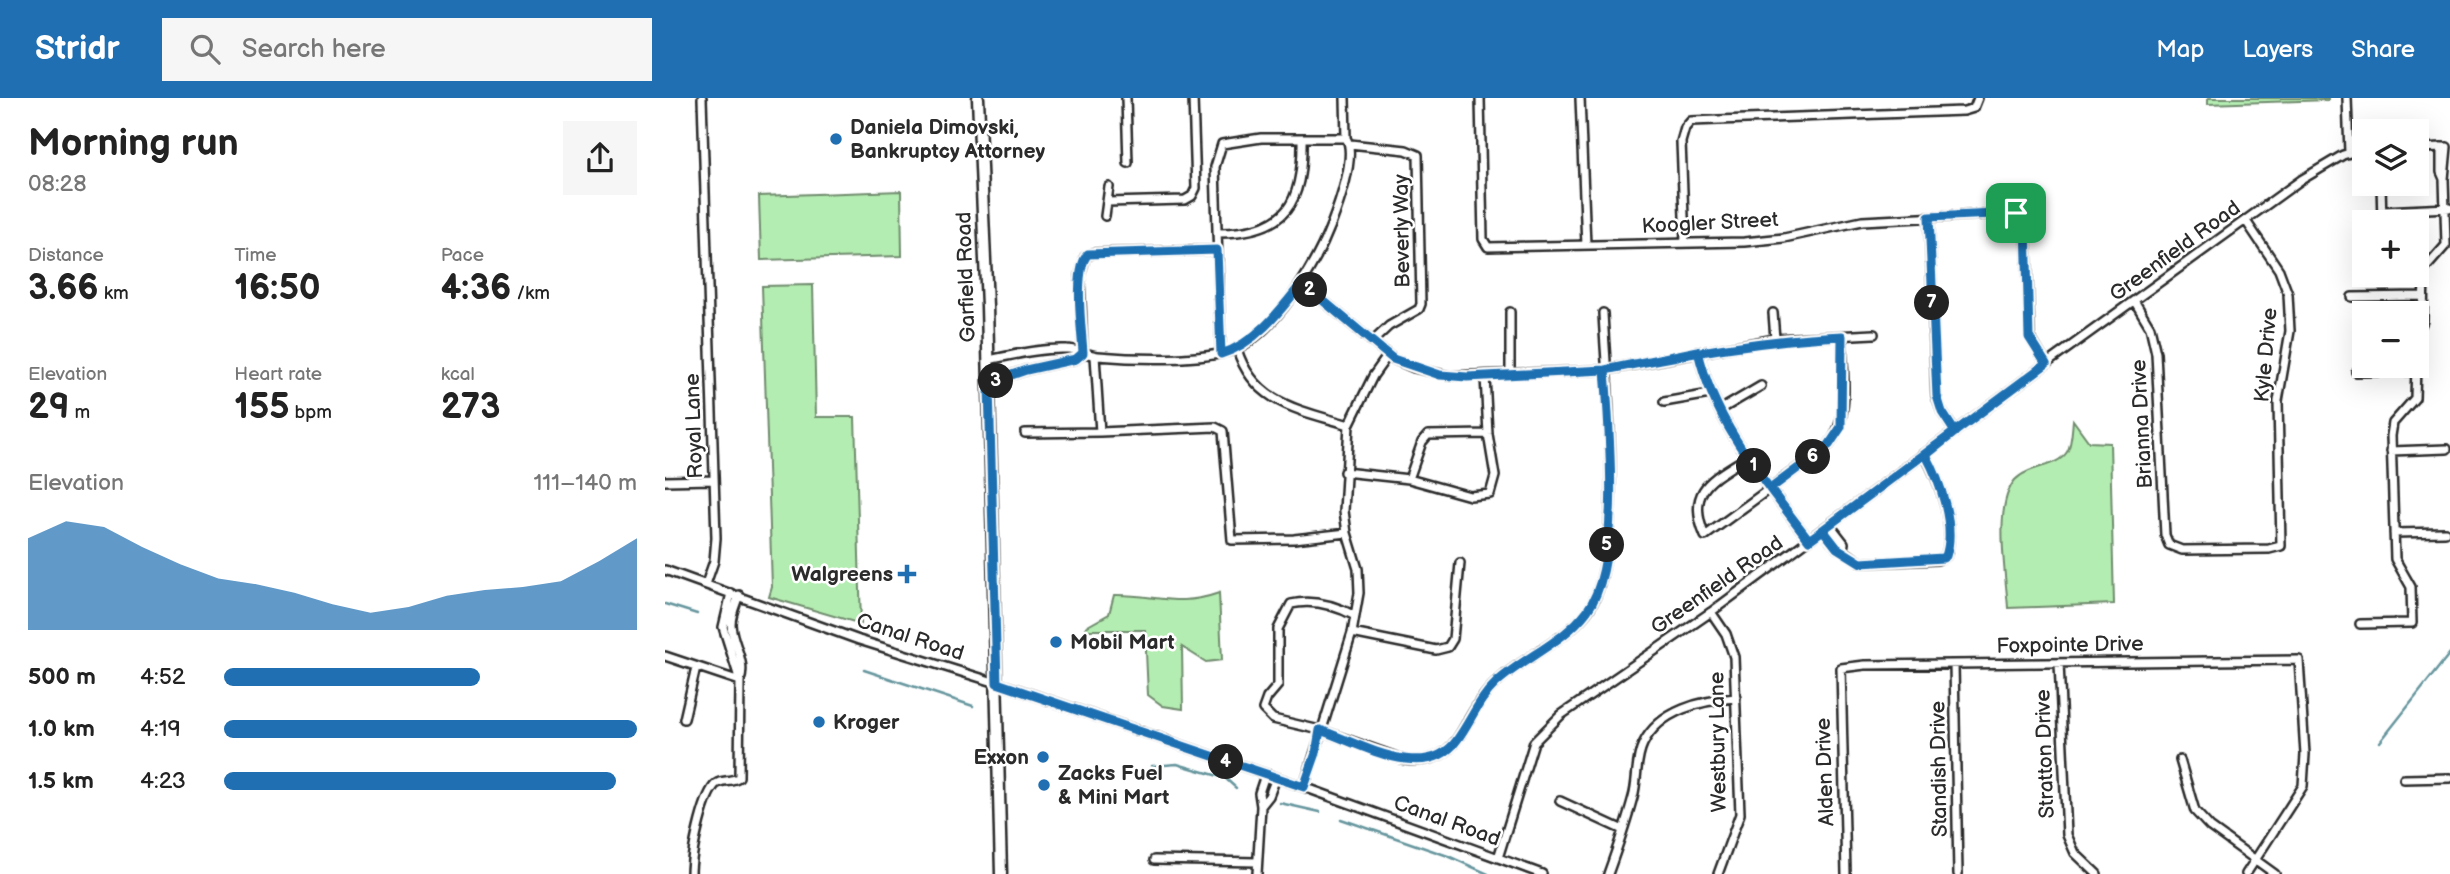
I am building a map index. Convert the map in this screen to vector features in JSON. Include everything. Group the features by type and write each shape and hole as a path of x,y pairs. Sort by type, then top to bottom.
{"main road":[{"name":"Garfield Road","path":"978,98 989,386 1001,874"}],"street":[{"name":"Royal Lane","path":"702,98 714,561 706,584"},
{"path":"1126,98 1128,163"},
{"path":"1107,202 1185,200 1192,196 1196,188 1193,98"},
{"path":"988,360 1068,349 1094,356 1155,358 1221,354 1237,349 1269,322 1302,283 1340,201 1348,141 1345,98"},
{"name":"Koogler Street","path":"1480,98 1485,244 1498,249 1784,238 1851,222 2021,214 2026,223 2029,337 2046,364"},
{"path":"1580,98 1586,245"},
{"path":"2347,98 2349,153"},
{"path":"1685,242 1681,142 1687,124 1704,119 1964,111 1977,102"},
{"path":"1221,354 1215,167 1222,144 1261,138 1348,141"},
{"path":"1219,233 1259,230 1287,212 1299,188 1302,139"},
{"name":"Beverly Way","path":"1348,141 1406,150 1418,155 1421,304 1419,309 1384,330 1372,342"},
{"path":"2423,301 2424,270 2446,246 2448,209 2441,172 2446,147"},
{"name":"Greenfield Road","path":"1498,858 1526,761 1534,742 1545,729 1831,525 2046,364 2245,221 2318,170 2352,152"},
{"path":"1105,216 1108,187"},
{"path":"2415,210 2448,209"},
{"path":"1929,217 1937,396 1942,412 1955,432"},
{"name":"Kyle Drive","path":"2171,548 2269,549 2281,546 2278,401 2290,331 2288,294 2279,270 2245,221"},
{"path":"1083,353 1080,276 1085,257 1094,253 1217,250"},
{"path":"1302,283 1388,355 1427,372 1450,376 1605,370 1775,339 1874,334"},
{"path":"2352,297 2423,296"},
{"name":"Brianna Drive","path":"2135,302 2150,327 2155,346 2165,535 2171,548"},
{"path":"1510,312 1510,374"},
{"path":"1355,616 1339,607 1306,601 1291,604 1277,629 1278,685 1267,698 1263,709 1273,719 1320,730 1405,760 1433,759 1455,744 1487,691 1506,674 1557,641 1588,610 1603,576 1607,548 1610,476 1603,313"},
{"path":"1773,313 1775,339"},
{"path":"1747,457 1709,482 1702,491 1698,513 1705,536 1829,445 1841,427 1842,336"},
{"path":"1237,349 1245,369 1260,390 1294,408 1349,425"},
{"path":"1698,351 1710,394 1747,457 1809,540"},
{"path":"989,386 1000,379 1076,359 1083,353"},
{"path":"1304,787 1352,632 1359,593 1358,569 1347,533 1344,472 1349,425 1373,376 1388,355"},
{"path":"1094,356 1100,432"},
{"path":"1344,472 1409,479 1470,496 1490,494 1495,476 1488,434 1485,376"},
{"path":"2360,624 2412,623 2411,587 2396,564 2391,451 2393,423 2415,398 2416,378"},
{"path":"1720,410 1761,386"},
{"path":"1664,402 1710,394"},
{"path":"1025,433 1215,427 1223,431 1232,540 1294,539 1347,533"},
{"path":"1409,479 1422,442 1428,435 1488,434"},
{"path":"2391,451 2447,449"},
{"path":"1823,530 1837,548 1861,563 1937,560 1946,556 1949,542 1944,496 1926,455"},
{"path":"665,481 713,480"},
{"path":"1831,525 1844,543 1843,550"},
{"path":"2394,533 2445,533"},
{"path":"1352,632 1436,650 1448,647 1453,639 1460,563"},
{"name":"Canal Road","path":"665,570 859,640 997,683 1304,787 1498,858 1521,871 1542,874"},
{"path":"691,874 692,849 712,790 720,782 739,777 740,681 723,626 735,594"},
{"name":"Westbury Lane","path":"1711,612 1731,644 1736,698 1739,814 1718,874"},
{"path":"665,656 740,681"},
{"name":"Foxpointe Drive","path":"1841,668 1864,665 2299,660 2305,754 2303,786 2255,861"},
{"name":"Stratton Drive","path":"2059,663 2065,823 2075,853 2097,874"},
{"name":"Standish Drive","path":"1954,664 1958,874"},
{"path":"684,719 696,667"},
{"name":"Alden Drive","path":"1841,668 1846,874"},
{"path":"1608,874 1634,794 1639,755 1651,732 1664,720 1699,702 1736,698"},
{"path":"2179,760 2195,811 2255,861 2275,874"},
{"path":"1257,874 1261,806 1259,793 1265,775"},
{"path":"1261,806 1269,796 1276,778"},
{"path":"2404,779 2450,778"},
{"path":"1560,801 1623,830"},
{"path":"1154,860 1257,862"},
{"path":"2246,874 2255,861"}],"green space":[{"path":"2208,98 2328,98 2328,100 2208,104"},
{"path":"901,191 902,256 761,260 759,196"},
{"path":"813,285 816,417 855,417 861,624 769,597 772,587 762,286"},
{"path":"2073,420 2089,442 2110,443 2114,604 2008,608 2003,523 2008,492 2021,475 2057,461 2067,452"},
{"path":"1219,593 1222,660 1206,662 1182,647 1183,709 1163,706 1148,695 1145,630 1086,630 1086,627 1109,614 1114,595 1191,600"}],"waterway":[{"path":"665,604 697,614"},
{"path":"2380,742 2450,653"},
{"path":"864,670 973,706"},
{"path":"1152,766 1177,764 1225,778 1236,788"},
{"path":"1280,803 1320,812"},
{"path":"1341,819 1448,856 1488,874"}],"place":[{"name":"Daniela Dimovski, Bankruptcy Attorney","path":"836,139"},
{"name":"Walgreens","path":"907,574"},
{"name":"Mobil Mart","path":"1056,642"},
{"name":"Kroger","path":"819,722"},
{"name":"Exxon","path":"1043,757"},
{"name":"Zacks Fuel & Mini Mart","path":"1044,785"}],"route":[{"path":"2016,213 1929,217 1937,396 1942,412 1955,432 1926,455 1944,496 1949,542 1948,551 1943,558 1861,563 1837,548 1823,530 1809,540 1770,489 1829,445 1841,427 1842,336 1775,339 1698,351 1660,359 1605,370 1610,476 1607,548 1597,594 1588,610 1557,641 1506,674 1487,691 1455,744 1433,759 1405,760 1320,730 1316,753 1304,787 997,683 989,386 1026,370 1076,359 1083,353 1080,276 1081,265 1088,254 1217,250 1221,354 1237,349 1254,336 1285,305 1302,283 1347,324 1393,359 1440,375 1467,377 1605,370 1698,351 1710,394 1747,457 1770,489 1809,540 1926,455 2046,364 2035,351 2029,337 2026,223 2021,214 2016,213"}]}
